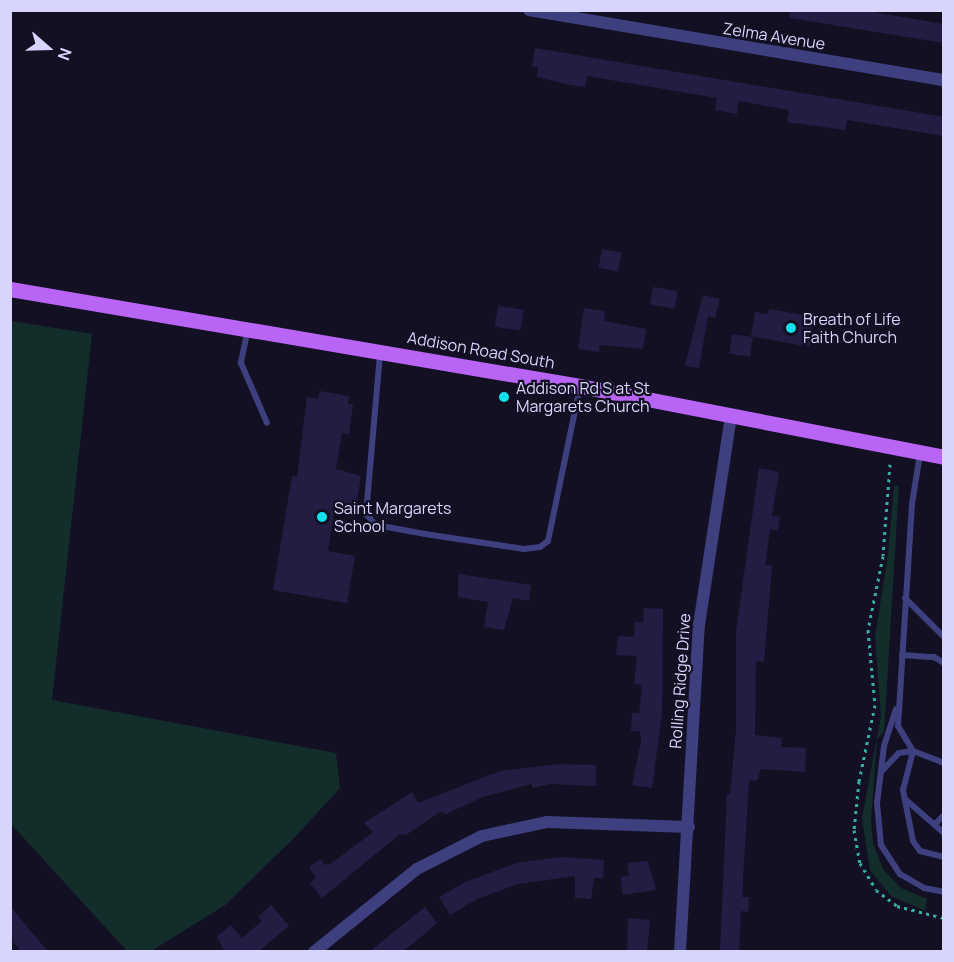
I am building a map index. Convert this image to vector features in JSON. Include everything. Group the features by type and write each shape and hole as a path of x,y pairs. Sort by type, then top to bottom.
{"main road":[{"name":"Addison Road South","path":"10,289 580,386 944,457"}],"street":[{"name":"Zelma Avenue","path":"529,10 944,80"},
{"name":"Rolling Ridge Drive","path":"680,951 699,625 731,415"},
{"path":"314,951 417,869 482,836 547,822 689,827"}],"lane":[{"path":"248,329 241,363 267,423"},
{"path":"381,351 366,514 376,525 524,549 540,547 551,534 580,386"},
{"path":"913,751 898,726 898,702 912,504 920,452"},
{"path":"905,597 944,637"},
{"path":"902,655 934,657 944,663"},
{"path":"898,702 884,746 879,830 887,859 900,874 917,885 944,892"},
{"path":"913,751 904,777 912,841 920,851 944,857"},
{"path":"881,773 899,753 913,751 944,762"},
{"path":"905,799 944,833"},
{"path":"935,824 944,815"}],"path":[{"path":"890,464 883,556 868,630 875,705 859,781 854,830 860,863 876,890 897,906 944,918"}],"green space":[{"path":"12,321 92,334 52,700 336,753 340,788 295,837 224,906 151,951 127,951 11,824"},
{"path":"894,486 899,486 884,732 877,739 871,821 873,843 883,869 901,888 927,899 925,911 891,896 870,870 862,819 881,716 875,637 888,555"}],"building":[{"path":"790,10 861,10 944,24 944,43 790,18"},
{"path":"535,48 944,117 944,136 847,120 845,130 787,122 789,110 739,101 737,114 715,110 717,98 587,76 585,87 571,85 537,77 538,67 532,66"},
{"path":"602,249 622,253 618,271 598,268"},
{"path":"653,287 678,291 675,309 650,305"},
{"path":"703,295 720,299 715,318 708,316 699,368 685,366"},
{"path":"498,306 524,310 520,331 495,327"},
{"path":"584,308 605,311 604,321 646,329 643,349 600,345 599,352 578,349"},
{"path":"769,309 815,317 810,347 751,336 755,312 768,314"},
{"path":"732,334 753,337 750,357 729,354"},
{"path":"320,391 349,396 348,404 353,404 349,434 342,433 336,469 361,476 356,507 335,506 328,551 355,556 347,603 273,590 292,476 297,477 307,397 318,399"},
{"path":"759,468 779,472 772,516 780,517 778,531 770,529 765,565 772,566 764,662 756,661 755,735 782,738 781,747 806,748 805,772 761,769 757,781 749,780 742,897 749,897 748,912 741,911 739,951 720,951 727,794 730,794 736,729 736,631"},
{"path":"458,574 531,585 529,601 513,598 504,630 484,627 488,602 458,597"},
{"path":"644,608 663,609 662,714 652,788 632,785 641,741 640,731 631,731 632,713 639,713 642,685 634,684 637,656 616,655 618,636 634,637 635,622 643,623"},
{"path":"559,764 596,765 596,786 550,784 532,788 532,784 483,797 446,814 440,812 406,835 400,834 322,898 310,883 316,877 309,868 320,859 325,865 332,863 373,832 364,823 412,792 418,803 500,771"},
{"path":"561,857 604,860 603,878 594,878 591,899 575,898 575,876 518,884 477,899 450,915 439,897 466,882 516,863"},
{"path":"648,861 656,890 622,895 621,877 629,876 627,863"},
{"path":"271,905 289,926 259,951 224,951 217,936 231,925 242,938 262,921 258,917"},
{"path":"10,906 48,951 21,951 13,942"},
{"path":"425,907 437,923 415,942 403,951 370,951"},
{"path":"628,918 650,920 647,951 627,951"}],"place":[{"name":"Breath of Life Faith Church","path":"791,328"},
{"name":"Addison Rd S at St Margarets Church","path":"504,397"},
{"name":"Saint Margarets School","path":"322,517"}]}
